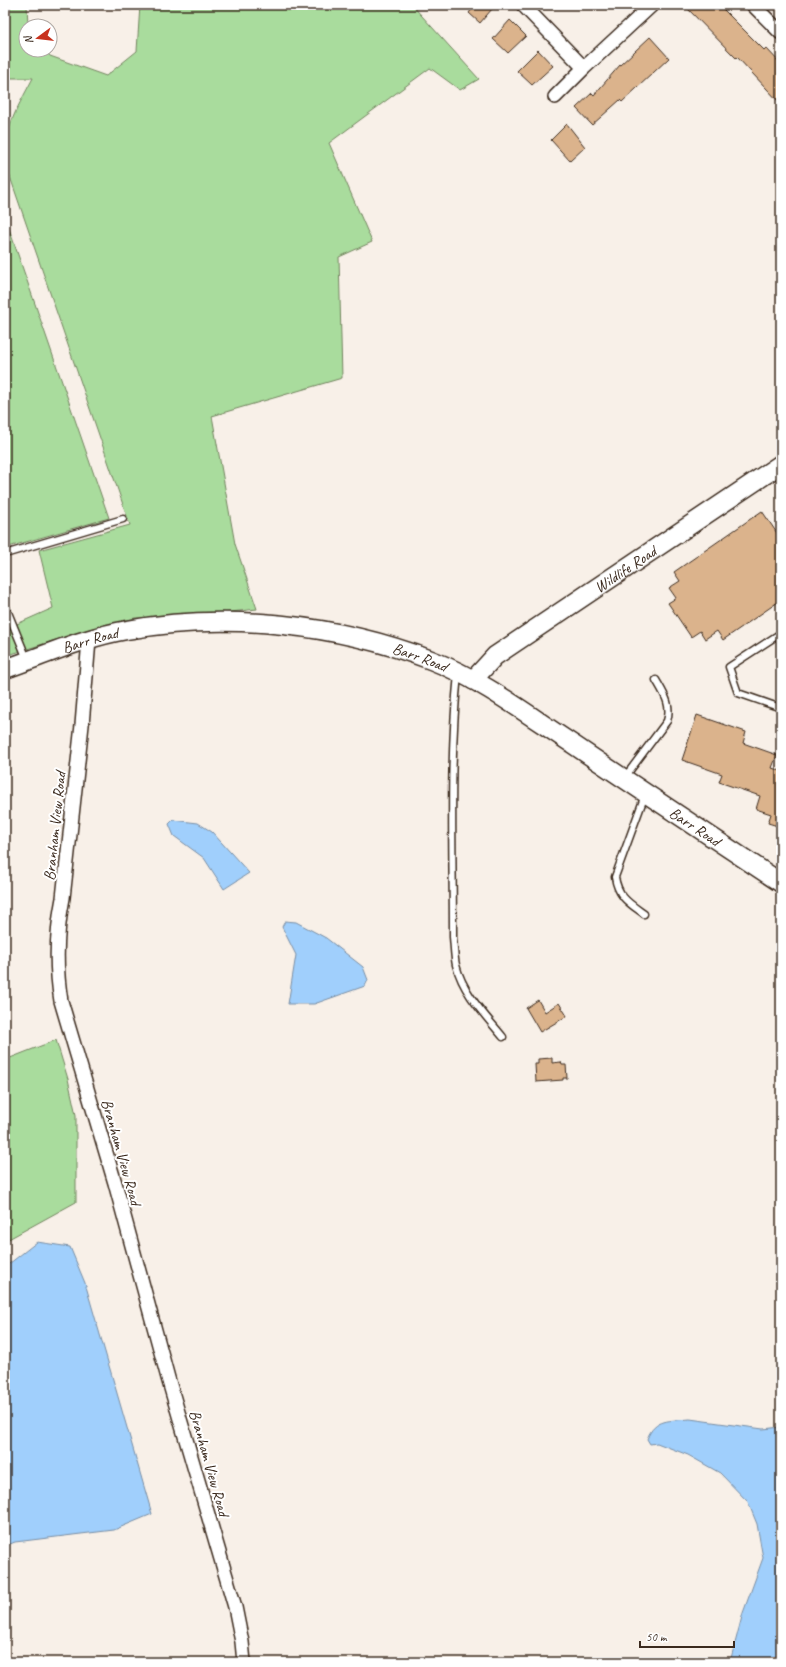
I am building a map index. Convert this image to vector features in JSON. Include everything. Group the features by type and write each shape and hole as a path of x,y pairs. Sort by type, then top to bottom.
{"street":[{"path":"523,5 584,68"},
{"path":"555,97 652,5"},
{"path":"753,5 781,33"},
{"name":"Wildlife Road","path":"466,676 781,464"},
{"name":"Barr Road","path":"5,669 89,640 126,630 217,622 266,622 321,630 396,648 432,660 466,676 528,714 781,883"},
{"name":"Branham View Road","path":"89,640 82,725 63,898 58,923 57,975 60,1001 115,1183 168,1378 234,1607 242,1642 244,1662"}],"lane":[{"path":"5,554 123,519"},
{"path":"5,605 28,661"},
{"path":"781,633 729,667 738,693 781,708"},
{"path":"466,676 454,704 453,937 456,964 462,980 471,998 503,1037"},
{"path":"624,779 667,721 670,712 668,700 656,680"},
{"path":"644,914 624,900 616,887 615,877 646,793"}],"green space":[{"path":"5,5 27,5 28,18 18,18 18,58 56,58 106,76 137,51 140,5 412,5 479,79 460,90 430,68 329,143 372,242 339,257 342,378 212,416 235,544 257,609 213,614 135,618 81,632 5,656 5,623 8,628 53,608 39,550 130,525 8,171 6,145 8,134 11,123 33,78 5,78"},
{"path":"5,217 109,518 5,548"},
{"path":"56,1040 68,1079 76,1115 76,1202 5,1241 5,1060"}],"water":[{"path":"173,820 198,823 212,832 249,873 224,889 204,858 174,836 169,824"},
{"path":"285,921 296,922 326,938 363,967 368,980 365,986 314,1004 288,1004 296,955 282,927"},
{"path":"37,1242 70,1247 85,1283 152,1514 114,1530 15,1542 5,1546 5,1267"},
{"path":"690,1419 763,1429 781,1427 781,1662 730,1662 743,1613 763,1558 757,1524 748,1502 720,1473 688,1455 657,1443 650,1444 647,1439 654,1427 659,1424 670,1421"}],"building":[{"path":"475,5 488,5 492,9 480,23 469,13"},
{"path":"684,5 719,5 764,50 766,48 781,64 781,104 737,57 736,58"},
{"path":"510,20 526,36 508,53 493,39"},
{"path":"650,37 669,58 622,102 620,100 592,125 576,108 592,93 594,95 620,65"},
{"path":"538,50 553,66 532,85 517,71"},
{"path":"567,124 585,147 570,161 551,140"},
{"path":"762,511 781,539 781,600 723,640 717,631 705,639 700,631 691,637 668,603 676,598 669,588 680,581 674,572"},
{"path":"697,715 746,732 743,743 777,755 772,768 781,771 781,827 768,823 771,814 756,809 760,796 719,782 722,774 682,760"},
{"path":"538,1000 545,1012 559,1003 567,1016 540,1032 526,1008"},
{"path":"552,1058 552,1063 561,1062 562,1065 566,1065 567,1078 563,1078 563,1080 536,1082 535,1064 538,1064 538,1059"}]}
